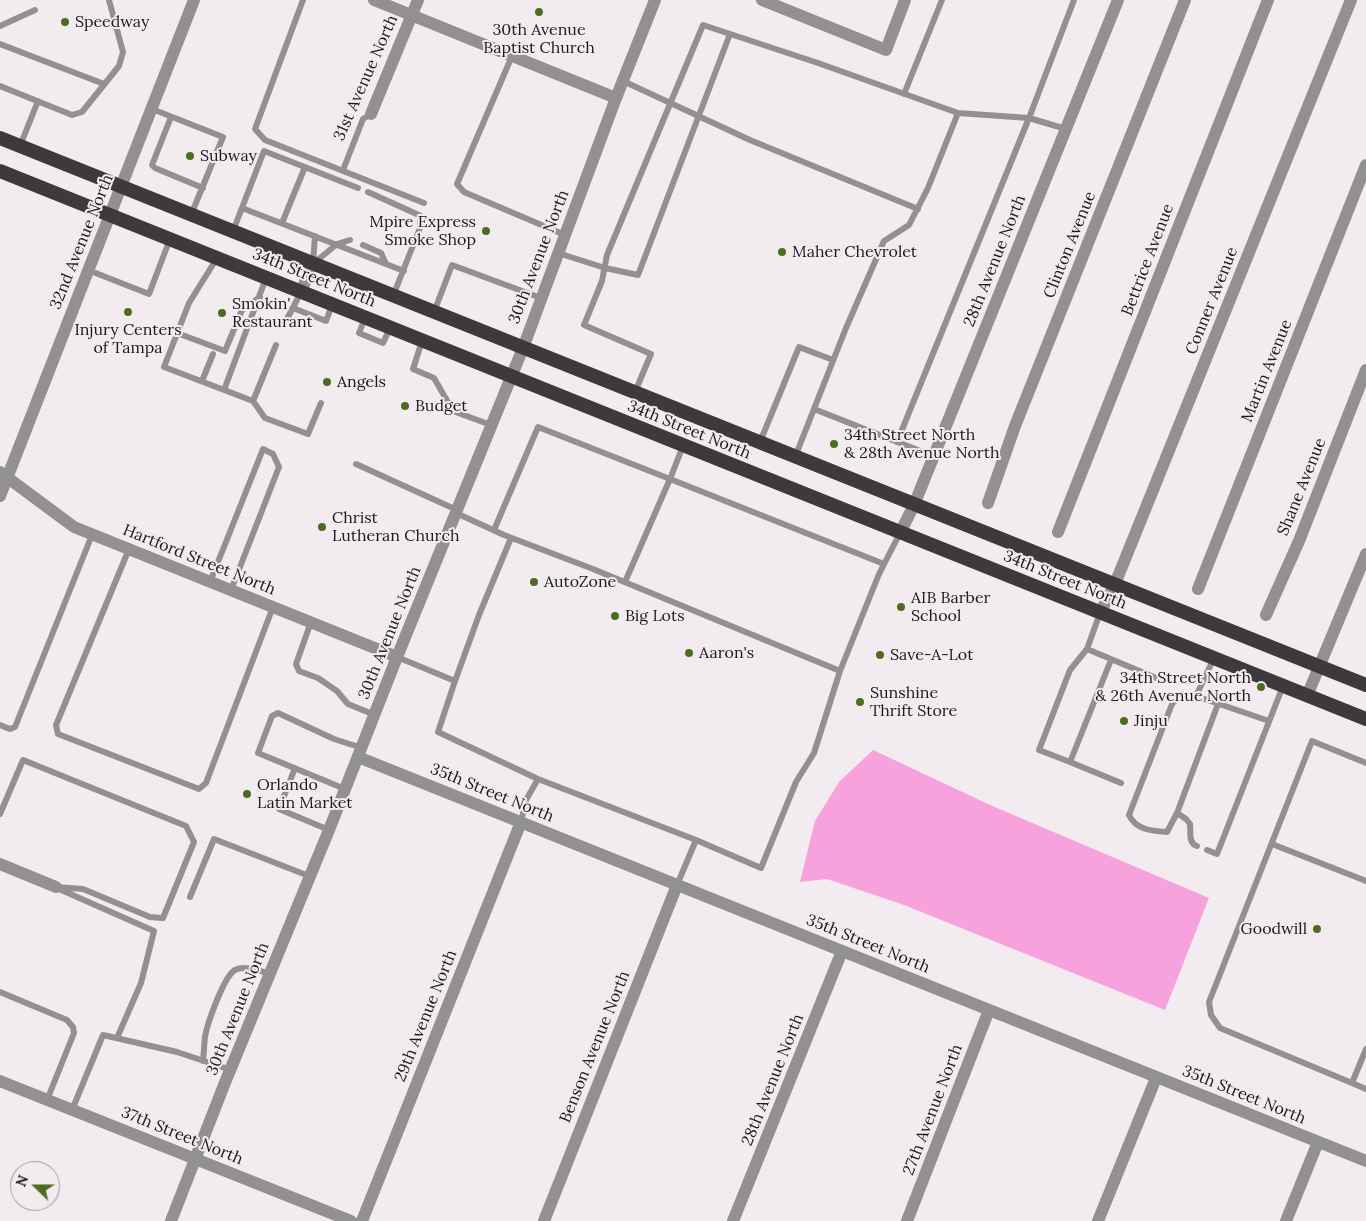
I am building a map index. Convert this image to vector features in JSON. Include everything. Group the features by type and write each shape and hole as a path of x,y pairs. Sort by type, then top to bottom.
{"highway":[{"name":"34th Street North","path":"0,138 1366,685"},
{"name":"34th Street North","path":"0,171 1366,719"}],"street":[{"name":"32nd Avenue North","path":"0,496 4,475 122,187 194,0"},
{"path":"374,0 616,98"},
{"name":"31st Avenue North","path":"371,114 418,0"},
{"name":"30th Avenue North","path":"172,1221 522,348 655,0"},
{"path":"762,0 781,4 886,50 905,0"},
{"name":"28th Avenue North","path":"900,533 914,504 1118,0"},
{"name":"Clinton Avenue","path":"988,503 1015,426 1186,0"},
{"name":"Bettrice Avenue","path":"1058,532 1268,0"},
{"name":"Conner Avenue","path":"1100,613 1114,584 1351,0"},
{"name":"Martin Avenue","path":"1198,589 1366,165"},
{"path":"302,292 313,264"},
{"name":"Shane Avenue","path":"1266,615 1299,541 1366,370"},
{"name":"Hartford Street North","path":"4,475 74,527 397,656"},
{"path":"1307,696 1366,554"},
{"name":"35th Street North","path":"360,753 520,822 1366,1161"},
{"name":"29th Avenue North","path":"362,1221 520,822"},
{"path":"0,864 56,887"},
{"name":"Benson Avenue North","path":"544,1221 677,885"},
{"name":"28th Avenue North","path":"733,1221 842,951"},
{"name":"27th Avenue North","path":"907,1221 989,1010"},
{"path":"1098,1221 1156,1078"},
{"name":"37th Street North","path":"0,1081 351,1221"},
{"path":"1286,1221 1318,1142"}],"lane":[{"path":"0,86 72,115 82,112 119,66 123,52 109,0"},
{"path":"303,0 255,128 265,140 424,203"},
{"path":"904,94 942,0"},
{"path":"897,442 1029,118 1074,0"},
{"path":"0,26 35,10"},
{"path":"635,392 651,354 584,325 602,281 607,255 703,25 818,63 958,113 1029,118 1066,129"},
{"path":"558,253 605,268 638,275 730,34"},
{"path":"0,44 104,84"},
{"path":"512,56 457,184 464,192 565,235"},
{"path":"623,81 750,140 918,208"},
{"path":"20,146 38,101"},
{"path":"152,109 223,138 191,215"},
{"path":"796,457 833,360 884,241 909,225 928,188 958,113"},
{"name":"31st Avenue North","path":"343,170 364,119 371,114"},
{"path":"171,117 152,164 155,168 203,188"},
{"path":"233,231 264,150 358,188"},
{"path":"282,223 305,166"},
{"path":"368,192 421,216 420,228 393,296"},
{"path":"242,208 404,271"},
{"path":"313,264 315,236"},
{"path":"88,270 149,294 170,239"},
{"path":"313,264 337,244 350,240"},
{"path":"362,245 381,253 386,264"},
{"path":"217,258 188,303 164,366 253,401 265,418 308,434 321,403"},
{"path":"434,312 452,265 541,298"},
{"path":"224,390 266,278"},
{"path":"287,319 302,292"},
{"path":"177,333 225,351 242,310 260,297"},
{"path":"293,308 326,321 332,304"},
{"path":"422,341 413,368 434,378 453,411 491,424"},
{"path":"253,401 276,345"},
{"path":"760,443 799,347 833,360"},
{"path":"202,382 213,354"},
{"path":"814,409 933,456"},
{"path":"494,530 538,427 884,564"},
{"path":"625,582 670,479 682,446"},
{"path":"210,582 263,449 273,454 280,467 231,590"},
{"path":"356,464 511,538 625,582 840,671"},
{"path":"511,538 479,615 438,732 538,779 696,840 761,868 796,782 814,753 840,671 884,564 900,533"},
{"path":"0,725 10,729 15,728 92,535"},
{"path":"128,549 56,725 58,734 199,789 206,782 273,607"},
{"path":"1100,613 1086,649 1070,670 1039,750 1120,783"},
{"path":"311,622 296,664 299,671 318,678 337,691 348,704 375,715"},
{"path":"1086,649 1161,680"},
{"path":"397,656 455,682"},
{"path":"1196,696 1214,658"},
{"path":"1070,762 1111,660"},
{"path":"1207,850 1217,854 1283,686"},
{"path":"1218,704 1177,813 1167,832 1140,827 1132,822 1129,815 1172,704 1182,694 1196,696 1269,721"},
{"path":"345,789 258,753 272,716 278,713 360,753"},
{"path":"1366,763 1312,741 1209,1002 1211,1015 1220,1028 1366,1089"},
{"path":"0,814 23,760 186,826 194,842 163,918 150,917 84,889 56,887"},
{"path":"295,768 279,809 329,830"},
{"path":"520,822 526,800 538,779"},
{"path":"1177,813 1190,824 1190,840 1193,845 1197,846"},
{"path":"190,897 214,839 309,876"},
{"path":"677,885 696,840"},
{"path":"1272,844 1366,881"},
{"path":"56,887 154,931 140,983 117,1038"},
{"path":"203,1061 205,1036 229,975 239,969 254,969 270,974"},
{"path":"0,992 67,1020 73,1027 74,1033 47,1100"},
{"path":"72,1110 103,1035 177,1052 231,1070"},
{"path":"1352,1083 1366,1049"}],"shaded area":[{"path":"873,750 990,805 1209,898 1165,1010 904,905 827,879 800,882 815,821 839,782"}],"place":[{"name":"30th Avenue Baptist Church","path":"539,12"},
{"name":"Speedway","path":"65,22"},
{"name":"Subway","path":"190,156"},
{"name":"Mpire Express Smoke Shop","path":"486,231"},
{"name":"Maher Chevrolet","path":"782,252"},
{"name":"Injury Centers of Tampa","path":"128,312"},
{"name":"Smokin' Restaurant","path":"222,313"},
{"name":"Angels","path":"327,382"},
{"name":"Budget","path":"405,406"},
{"name":"34th Street North & 28th Avenue North","path":"834,444"},
{"name":"Christ Lutheran Church","path":"322,527"},
{"name":"AutoZone","path":"534,582"},
{"name":"AIB Barber School","path":"901,607"},
{"name":"Big Lots","path":"615,616"},
{"name":"Aaron's","path":"689,653"},
{"name":"Save-A-Lot","path":"880,655"},
{"name":"34th Street North & 26th Avenue North","path":"1261,687"},
{"name":"Sunshine Thrift Store","path":"860,702"},
{"name":"Jinju","path":"1124,721"},
{"name":"Orlando Latin Market","path":"247,794"},
{"name":"Goodwill","path":"1317,929"}]}
